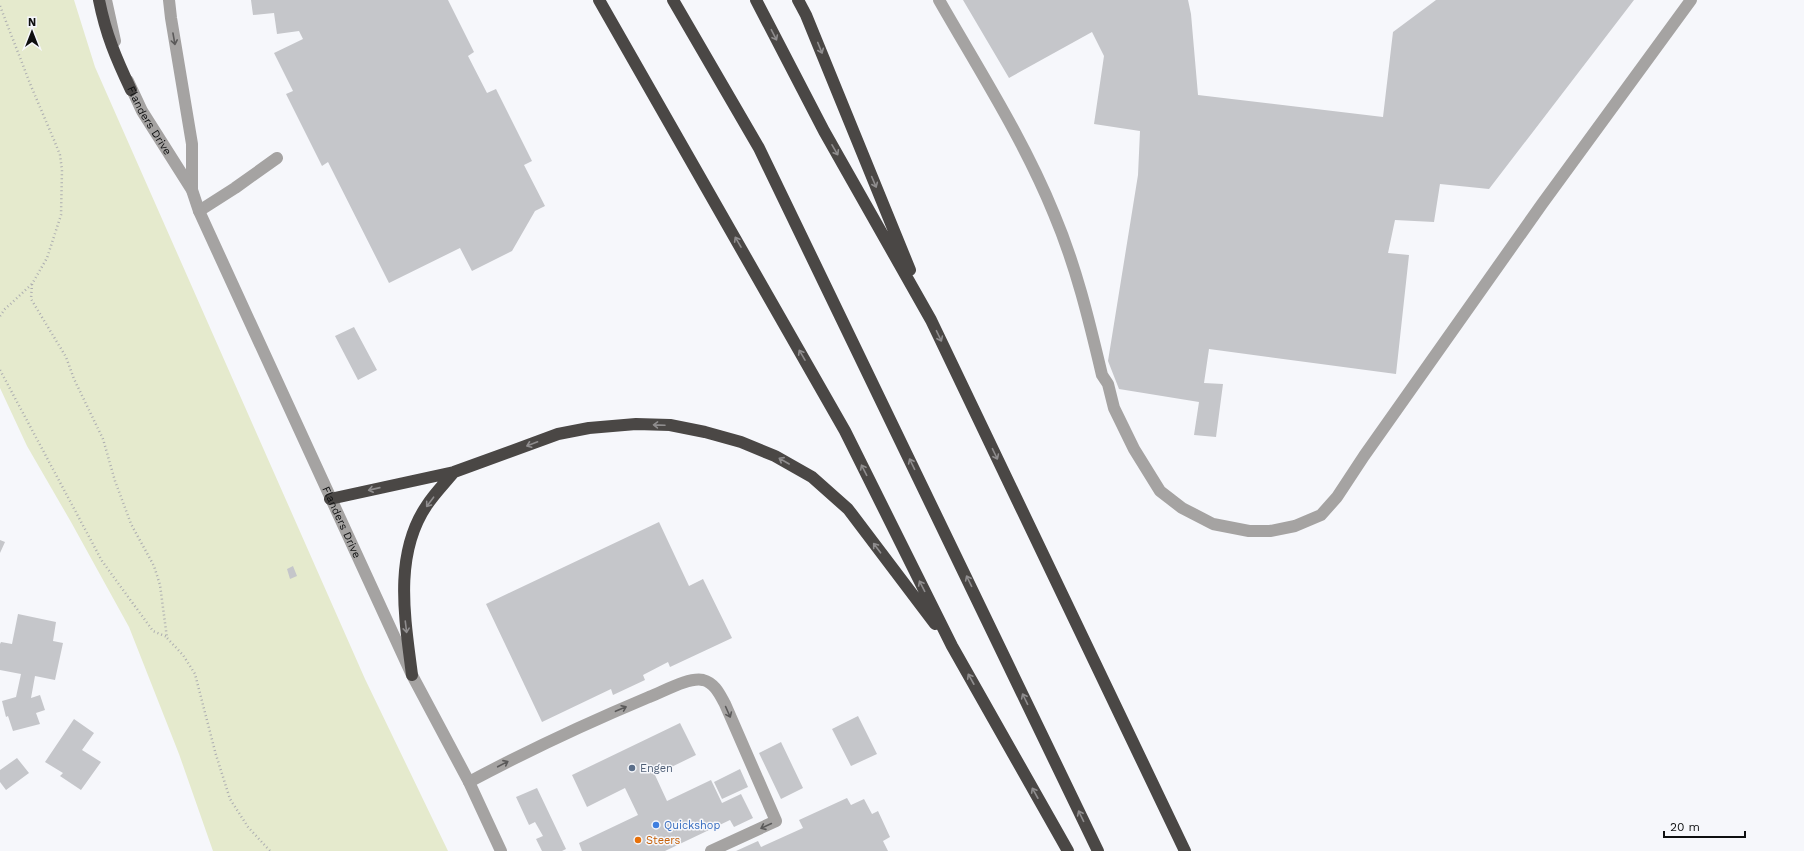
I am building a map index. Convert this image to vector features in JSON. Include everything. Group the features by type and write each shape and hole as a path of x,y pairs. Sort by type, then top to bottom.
{"highway":[{"path":"99,0 105,28 113,54 131,90"},
{"path":"599,0 845,430 952,646 1068,851"},
{"path":"673,0 759,148 1098,851"},
{"path":"756,0 824,131 931,320"},
{"path":"798,0 806,15 931,320 1184,851"},
{"path":"330,499 454,472 558,434 589,428 636,424 670,425 741,442 775,456 812,477 848,509 952,646"},
{"path":"412,675 405,616 406,556 413,531 427,505 454,472"}],"street":[{"name":"Flanders Drive","path":"106,0 116,45 131,90 142,112 192,190 200,211 330,499 412,675 469,782 501,851"},
{"name":"Flanders Drive","path":"170,0 171,18 192,144 192,190"},
{"path":"939,0 1016,134 1054,214 1079,282 1102,375 1108,384 1114,408 1134,449 1160,490 1182,508 1213,524 1249,531 1270,531 1295,526 1321,515 1337,497 1364,456 1542,204 1691,0"},
{"path":"200,211 277,158"},
{"path":"469,782 527,751 617,710 685,682 703,680 711,683 721,698 776,821 711,851"}],"path":[{"path":"0,6 57,148 62,170 61,215 47,258 32,284 4,309 0,316"},
{"path":"32,284 31,299 66,356 74,379 103,439 115,481 130,524 154,566 160,585 167,638"},
{"path":"0,370 102,561 153,631 167,638 182,655 195,674 216,755 230,799 248,827 270,851"}],"green space":[{"path":"0,0 74,0 95,67 365,679 448,851 213,851 179,754 129,627 27,446 0,388"}],"building":[{"path":"251,0 448,0 474,52 468,56 487,93 496,89 532,161 524,165 545,206 535,211 512,251 472,271 460,248 389,283 328,162 322,166 286,94 293,91 274,53 303,39 299,31 277,34 274,13 253,15"},
{"path":"963,0 1188,0 1191,14 1198,95 1383,117 1393,32 1436,0 1634,0 1489,189 1440,184 1434,222 1395,220 1388,253 1409,255 1396,374 1209,349 1204,383 1223,384 1216,437 1194,435 1199,402 1119,389 1108,361 1138,175 1140,131 1094,124 1104,56 1092,32 1009,78"},
{"path":"354,327 377,370 358,380 335,336"},
{"path":"659,522 689,586 703,579 732,638 670,667 668,662 643,675 645,680 613,695 611,689 542,722 486,604"},
{"path":"0,540 5,542 0,553"},
{"path":"293,566 297,576 290,579 287,569"},
{"path":"18,614 56,622 53,641 63,643 55,680 35,676 31,698 40,695 45,710 36,713 40,724 13,731 8,716 6,717 2,701 16,697 21,674 0,670 0,644 1,642 12,644"},
{"path":"858,716 877,754 851,766 832,729"},
{"path":"74,719 94,733 82,750 101,762 81,790 60,776 63,773 45,762"},
{"path":"680,723 696,755 655,775 667,801 711,780 722,803 741,794 753,818 734,827 730,820 665,851 582,851 579,843 638,815 625,788 587,807 572,775"},
{"path":"781,742 803,788 781,799 759,753"},
{"path":"17,758 29,773 6,790 0,782 0,770"},
{"path":"740,769 748,787 722,799 714,782"},
{"path":"537,788 566,849 562,851 542,851 536,839 543,836 535,822 529,825 516,797"},
{"path":"847,798 851,805 864,799 872,814 878,811 890,837 883,841 888,851 736,851 758,841 761,847 803,828 799,820"}],"place":[{"name":"Engen","path":"632,768"},
{"name":"Quickshop","path":"656,825"},
{"name":"Steers","path":"638,840"}]}
